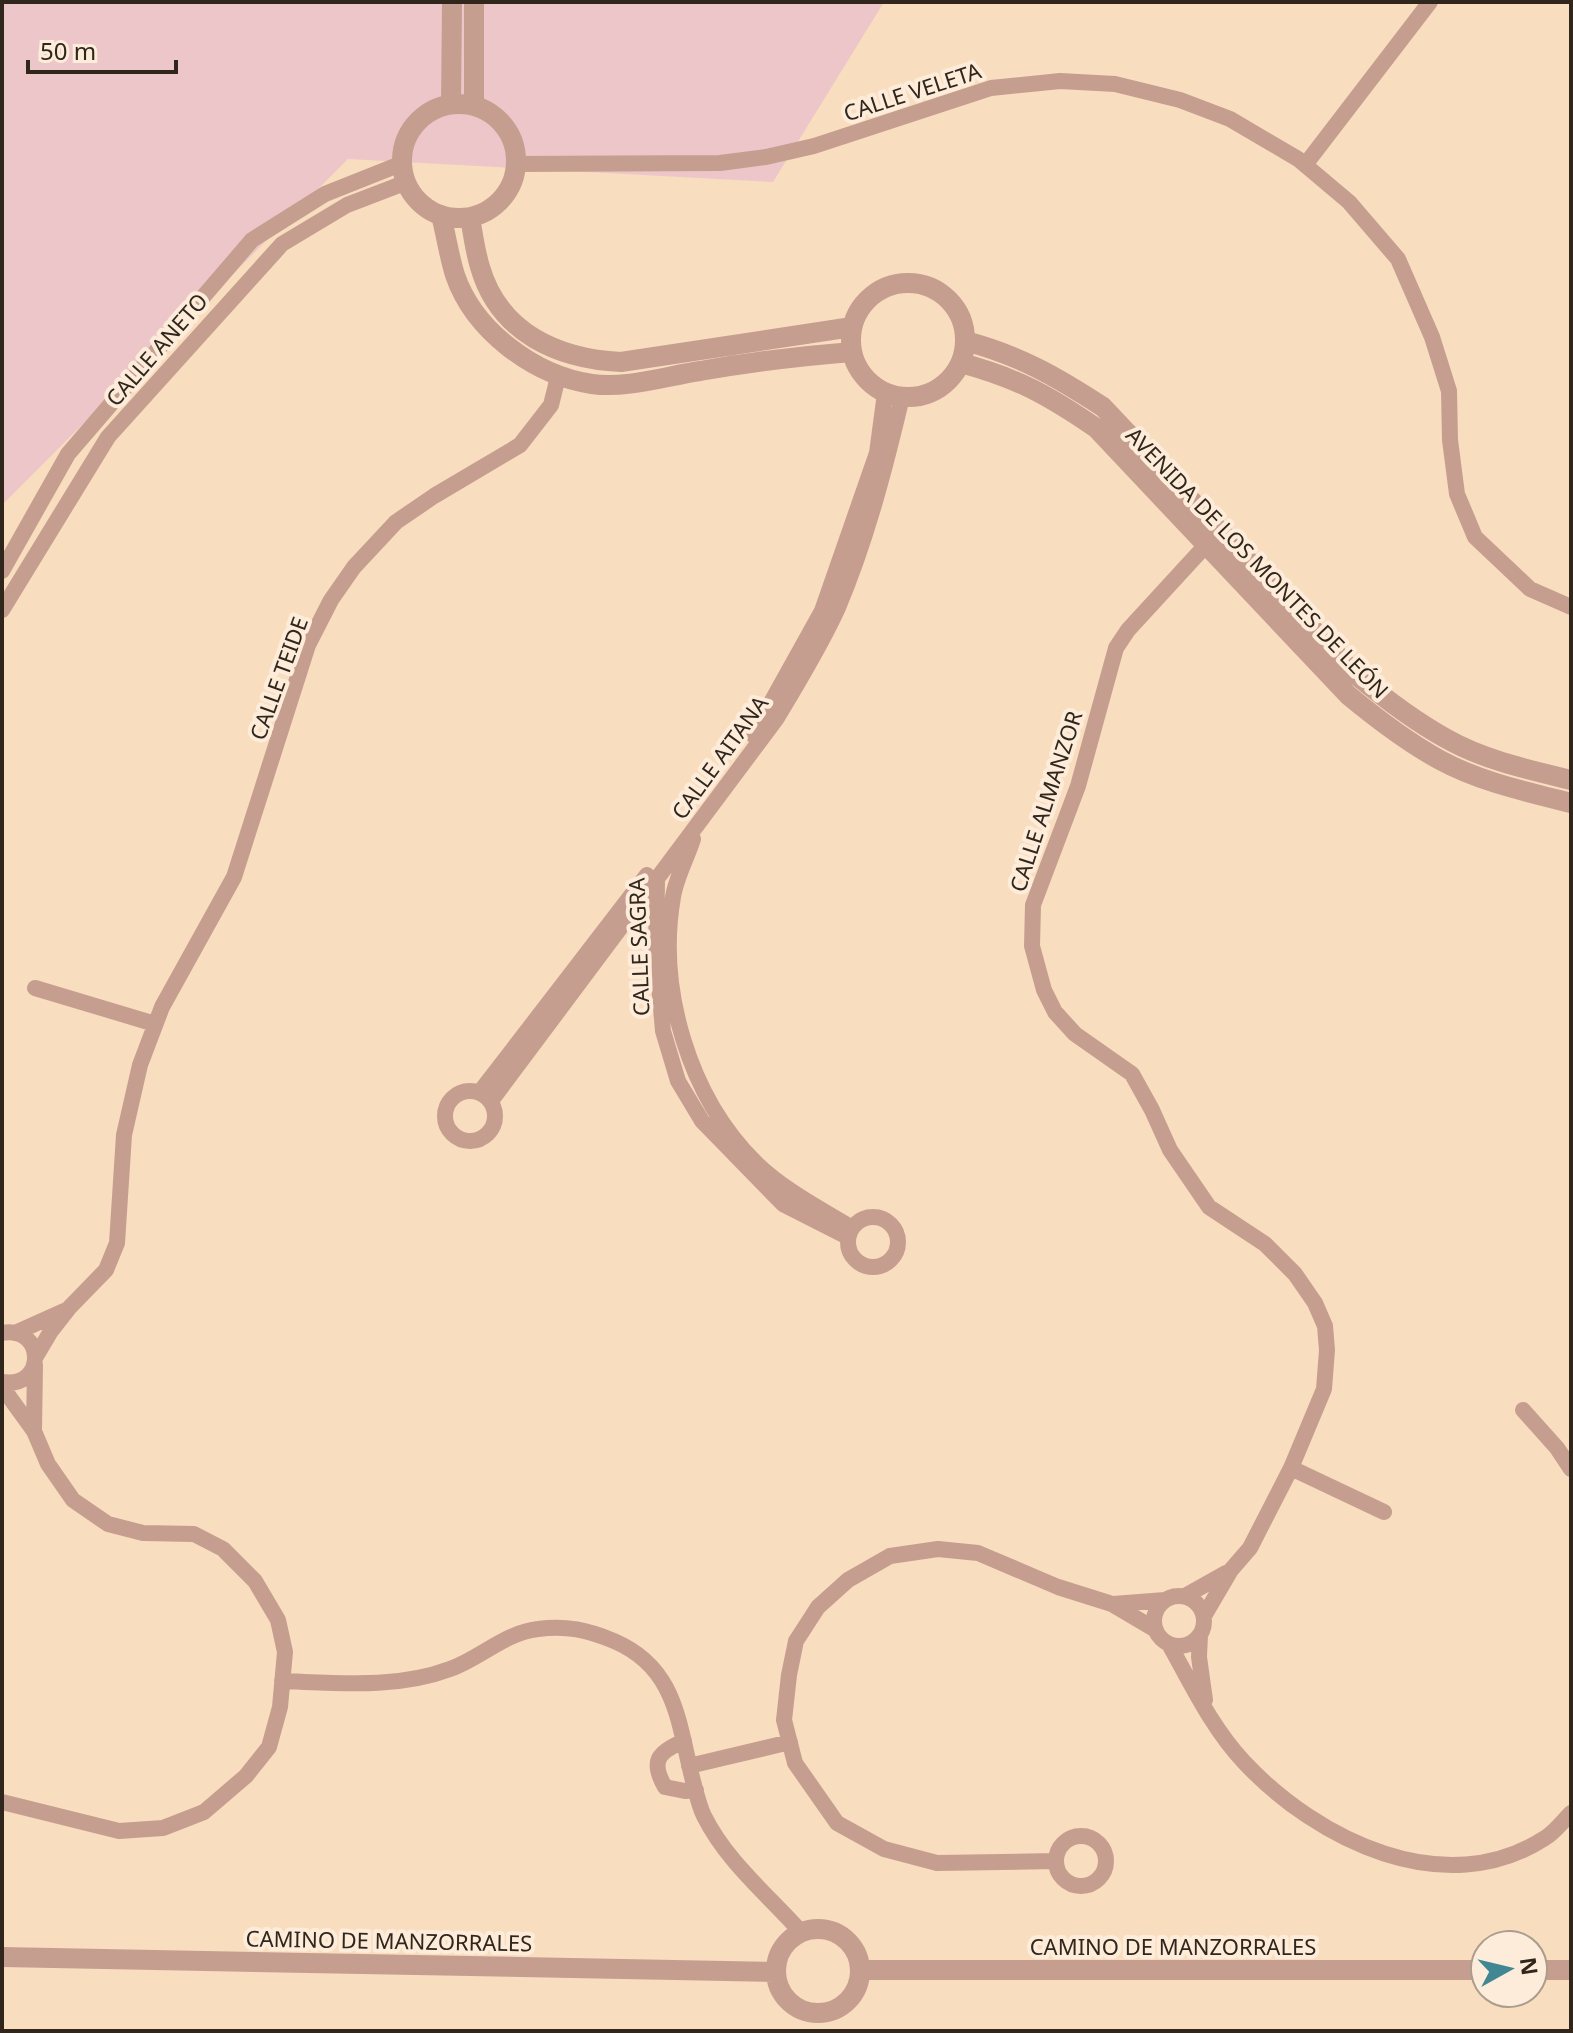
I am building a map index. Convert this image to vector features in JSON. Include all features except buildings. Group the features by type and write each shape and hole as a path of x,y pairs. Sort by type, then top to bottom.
{"street":[{"path":"451,104 452,2"},
{"path":"474,2 474,106"},
{"path":"1305,165 1430,2"},
{"name":"CALLE VELETA","path":"516,164 720,163 766,157 814,146 991,88 1060,81 1115,84 1180,100 1230,119 1305,165 1349,202 1398,259 1432,337 1449,391 1450,440 1457,494 1475,537 1530,589 1571,607"},
{"path":"451,104 474,106 492,114 505,127 514,145 516,164 512,183 502,199 487,211 470,217 441,215 415,197 405,172 404,146 411,131 435,109 451,104"},
{"name":"CALLE ANETO","path":"2,571 68,454 252,240 325,194 405,172"},
{"name":"CALLE ANETO","path":"2,610 108,437 282,244 405,172"},
{"path":"441,215 456,277 477,315 502,341 533,364 558,377 595,385 628,383 776,358 852,352"},
{"path":"470,217 480,268 493,298 508,317 531,337 561,353 591,361 621,362 852,327"},
{"path":"906,283 924,285 941,293 954,306 962,323 965,341 961,363 951,378 937,390 920,396 893,395 864,376 852,352 852,327 859,309 888,286 906,283"},
{"name":"AVENIDA DE LOS MONTES DE LEÓN","path":"965,341 1022,359 1056,376 1103,407 1355,674 1389,703 1449,740 1519,767 1571,780"},
{"name":"AVENIDA DE LOS MONTES DE LEÓN","path":"961,363 1003,375 1049,397 1096,428 1348,695 1382,724 1442,761 1512,788 1571,803"},
{"name":"CALLE TEIDE","path":"35,1361 51,1331 106,1270 117,1243 124,1135 140,1065 162,1007 234,877 308,645 331,600 354,567 396,522 520,445 551,405 558,377"},
{"name":"CALLE AITANA","path":"486,1097 631,908 657,879 777,718 837,610 886,468 893,395"},
{"name":"CALLE AITANA","path":"631,908 657,861 757,730 822,611 877,453 893,395"},
{"name":"CALLE ALMANZOR","path":"1204,1616 1231,1570 1250,1548 1291,1468 1324,1389 1325,1326 1315,1303 1295,1274 1265,1244 1209,1207 1170,1150 1132,1074 1075,1034 1055,1012 1044,990 1032,946 1033,905 1078,786 1116,648 1128,630 1207,544"},
{"name":"CALLE SAGRA","path":"657,861 657,879 664,912 669,946 678,1022 696,1079 720,1119 755,1162 792,1193 850,1233 783,1204 702,1121 678,1081 663,1031 656,930 664,912 673,895 699,822"},
{"path":"631,908 649,904 664,912"},
{"path":"631,908 656,930"},
{"path":"35,988 155,1024"},
{"name":"CALLE TEIDE","path":"9,1333 69,1308"},
{"path":"9,1333 30,1342 35,1361 34,1431"},
{"path":"2,1802 119,1831 163,1828 204,1812 246,1776 269,1747 280,1707 285,1652 278,1620 255,1581 223,1549 194,1534 143,1533 108,1524 73,1500 48,1464 34,1431 2,1384 19,1381 32,1371 35,1361"},
{"path":"1523,1410 1571,1469"},
{"path":"1291,1468 1384,1512"},
{"path":"1056,1861 937,1863 884,1849 837,1823 795,1763 784,1720 796,1641 818,1607 848,1580 890,1556 938,1549 978,1553 1058,1587 1112,1604 1156,1630 1169,1644 1206,1710 1243,1761 1297,1811 1365,1845 1406,1861 1442,1866 1487,1863 1546,1837 1571,1813"},
{"name":"CALLE ALMANZOR","path":"1185,1596 1231,1570"},
{"path":"1112,1604 1185,1596 1198,1603 1204,1616 1199,1657 1206,1710"},
{"path":"1156,1630 1155,1614 1165,1600"},
{"path":"282,1681 359,1684 413,1679 452,1669 507,1637 536,1629 572,1626 629,1648 662,1678 676,1706 703,1814 731,1859 801,1932"},
{"path":"1169,1644 1186,1645 1200,1635"},
{"path":"684,1741 667,1749 659,1758 656,1768 665,1787 696,1790"},
{"path":"689,1766 790,1742"},
{"path":"814,1928 829,1929 852,1944 861,1970 860,1983 844,2005 820,2014 806,2012 785,1997 778,1985 776,1972 777,1959 790,1938 814,1928"},
{"name":"CAMINO DE MANZORRALES","path":"2,1957 776,1972"},
{"name":"CAMINO DE MANZORRALES","path":"861,1970 1469,1970"},
{"path":"1549,1970 1571,1970"}],"shaded area":[{"path":"2,2 884,2 773,182 348,159 2,505"}]}
